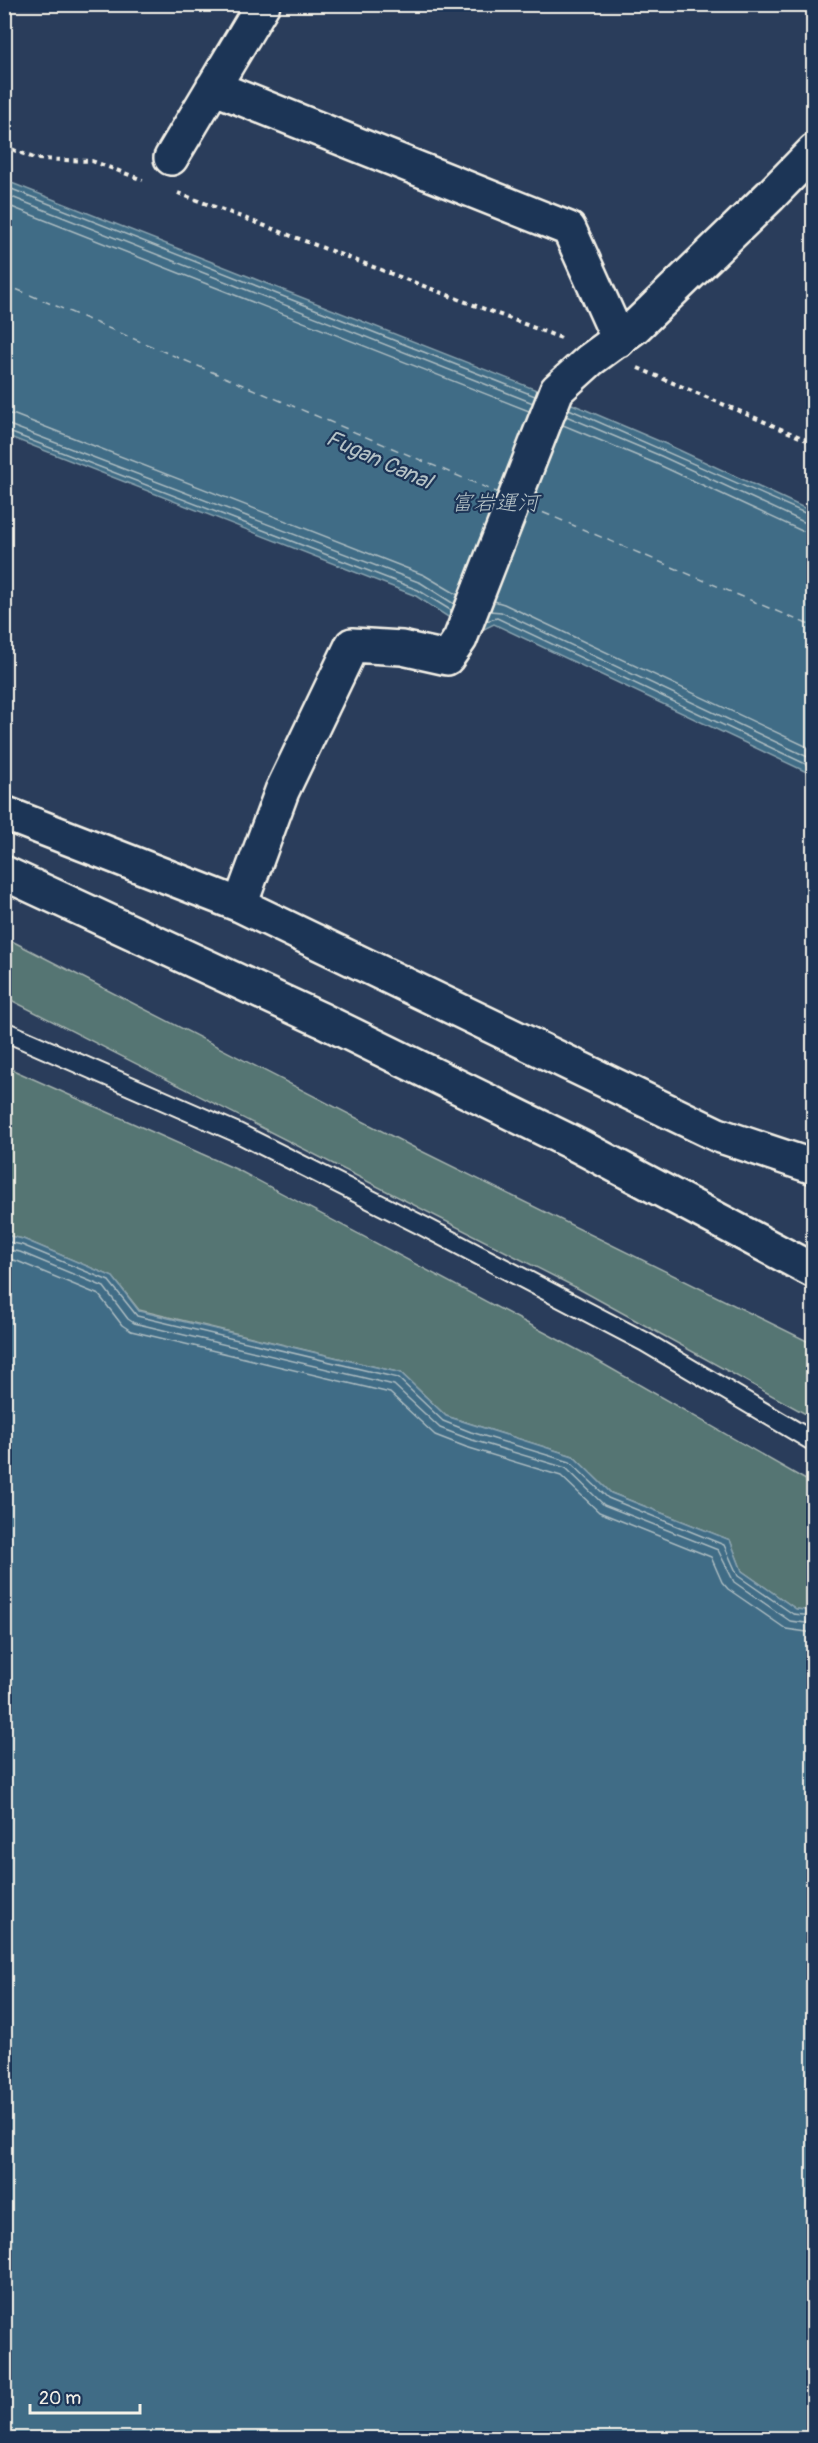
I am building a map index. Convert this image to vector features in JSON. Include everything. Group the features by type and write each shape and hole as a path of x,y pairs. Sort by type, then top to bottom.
{"street":[{"path":"171,158 263,4"},
{"path":"213,87 569,229 610,346"},
{"path":"240,905 282,791 352,645 402,648 447,658 460,639 557,390 590,360 635,327 761,205 813,151"},
{"path":"4,813 240,905 718,1135 813,1167"},
{"path":"4,873 322,1020 579,1146 813,1271"}],"lane":[{"path":"4,1031 238,1133 413,1221 645,1342 813,1442"}],"path":[{"path":"4,146 36,159 92,161 148,182"},
{"path":"171,191 610,346 813,443"}],"green space":[{"path":"4,937 413,1147 813,1344 813,1418 579,1289 5,997"},
{"path":"4,1066 238,1170 589,1356 813,1484 813,1611 796,1609 742,1571 730,1540 611,1493 573,1456 446,1416 401,1373 139,1310 113,1277 23,1239 5,1235"}],"water":[{"name":"富岩運河","path":"4,180 572,404 666,444 813,512 813,775 494,624 474,634 416,596 5,435"},
{"path":"5,1235 23,1239 113,1277 139,1311 401,1373 446,1416 573,1456 611,1493 730,1540 742,1571 796,1609 813,1611 813,2438 5,2438"}],"ferry route":[{"path":"4,284 501,494"},
{"path":"530,507 814,627"}],"water label":[{"name":"Fugan Canal","path":"379,460"}]}
